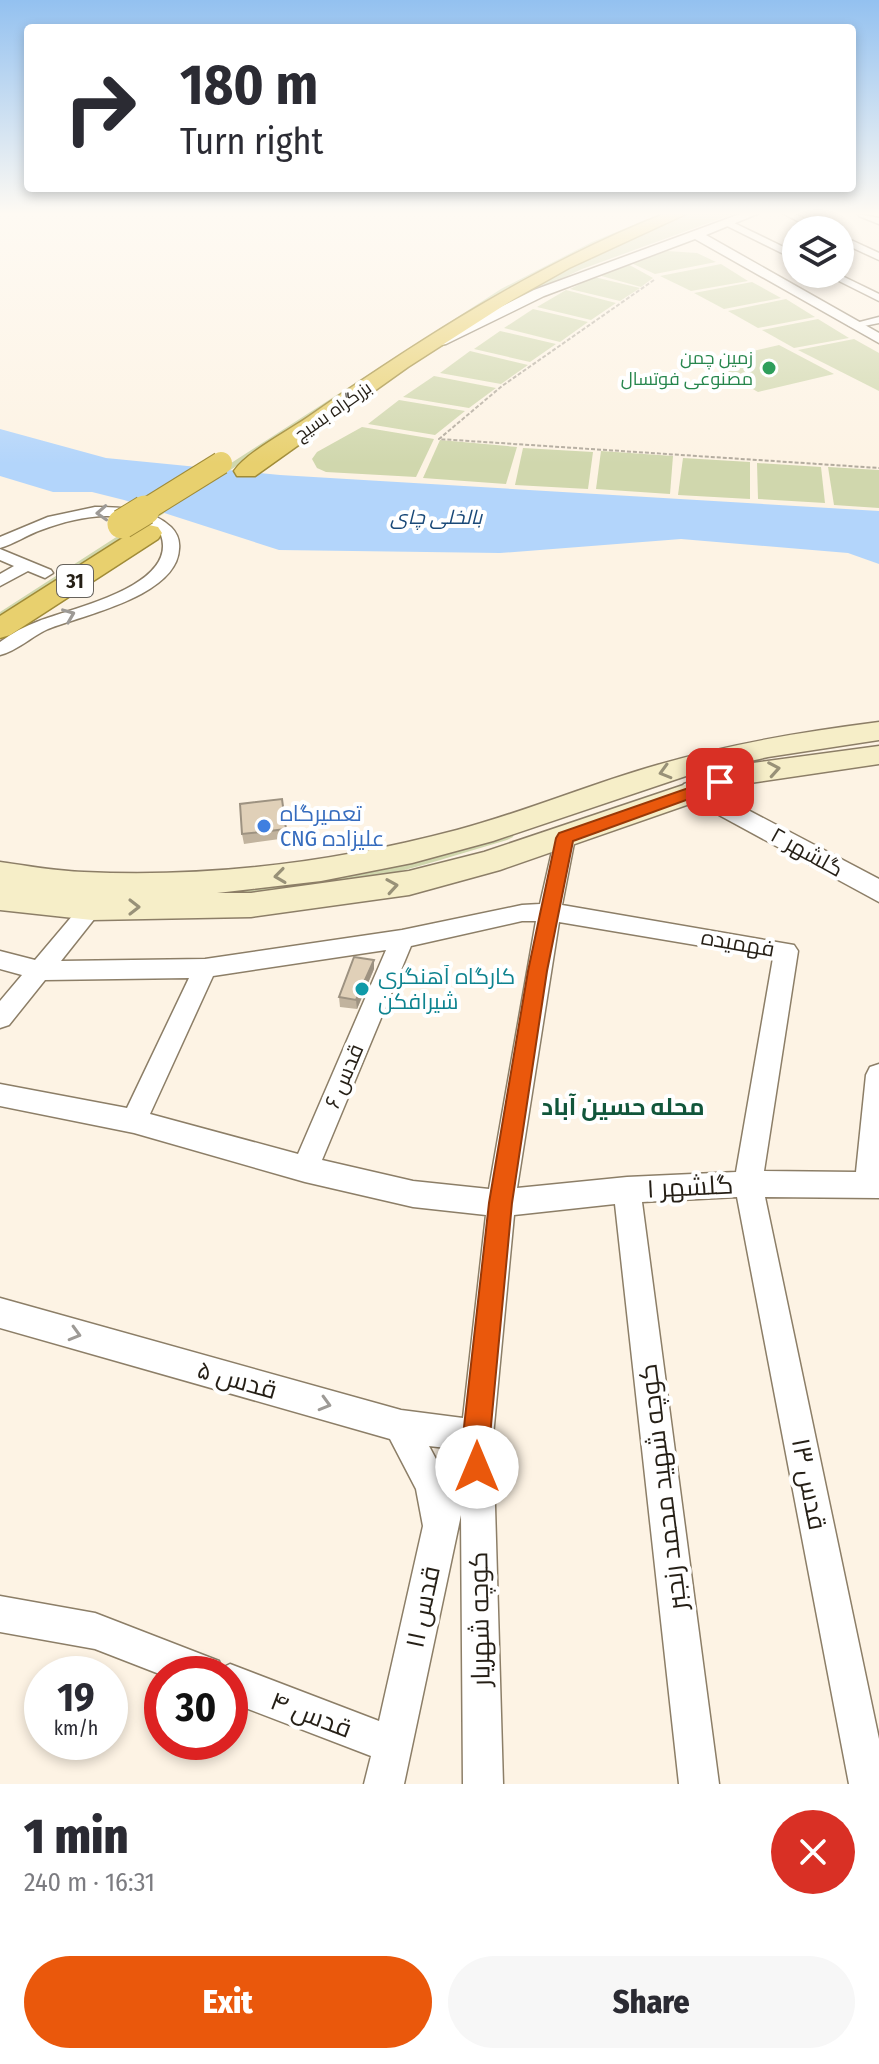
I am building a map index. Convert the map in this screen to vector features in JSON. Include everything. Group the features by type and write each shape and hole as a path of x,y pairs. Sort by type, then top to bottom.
{"highway":[{"name":"بزرگراه بسیج","path":"0,629 149,533 236,459 441,319 478,297"},
{"name":"بزرگراه بسیج","path":"0,601 36,569 236,459 508,297"}],"main road":[{"path":"0,874 88,884 253,880 335,869 458,841 658,774 732,754 879,731"},
{"path":"0,898 92,908 251,905 348,893 422,880 565,838 693,790 746,774 879,755"},
{"path":"548,811 565,838"}],"street":[{"path":"416,354 530,297"},
{"path":"806,297 879,339"},
{"path":"854,325 879,320"},
{"path":"0,543 16,534 72,516 115,512 146,518 158,525 169,534 172,547 169,562 145,583 24,633 0,650"},
{"path":"0,554 36,569"},
{"path":"0,581 36,569"},
{"name":"گلشهر ۲","path":"693,790 879,892"},
{"name":"کوچه شهریار","path":"483,1784 477,1436 501,1203 537,971 552,912 565,838"},
{"path":"0,1018 92,908"},
{"path":"0,960 41,971 205,968 402,939 522,913 552,912"},
{"name":"فهمیده","path":"552,912 786,951 748,1184"},
{"name":"قدس ۶","path":"305,1169 402,939"},
{"path":"134,1121 205,968"},
{"path":"874,1184 879,1075"},
{"path":"0,1095 134,1121 305,1169 413,1194 501,1203"},
{"name":"گلشهر ۱","path":"501,1203 627,1190 748,1184 874,1184"},
{"name":"قدس ۱۳","path":"748,1184 869,1784"},
{"name":"کوچه شهید محمد رنجبر","path":"627,1190 699,1784"},
{"name":"قدس ۵","path":"0,1313 401,1426 477,1436"},
{"path":"401,1426 432,1486 440,1526"},
{"name":"قدس ۱۱","path":"384,1784 440,1526 477,1436"},
{"path":"0,1614 95,1631 160,1656"},
{"name":"قدس ۴","path":"248,1690 393,1746"}],"path":[{"path":"629,297 502,386 439,439 879,468"}],"green space":[{"path":"488,297 496,297 0,620 0,612"},
{"path":"516,297 522,297 491,312"},
{"path":"554,297 594,297 616,303 591,320 537,307"},
{"path":"604,297 626,297 620,301"},
{"path":"702,297 781,298 724,309"},
{"path":"786,299 815,317 758,328 728,311"},
{"path":"533,309 588,322 560,342 504,328"},
{"path":"818,319 849,338 794,348 762,330"},
{"path":"500,331 556,344 530,362 474,349"},
{"path":"854,339 879,353 879,391 798,350"},
{"name":"زمین چمن مصنوعی فوتسال","path":"779,345 834,374 758,392 706,362"},
{"path":"470,351 528,365 501,384 440,373"},
{"path":"434,376 496,388 469,408 403,397"},
{"path":"399,400 465,411 435,435 368,424"},
{"path":"362,427 434,439 416,477 326,472 317,468 312,459 317,452"},
{"path":"440,440 517,447 506,484 423,478"},
{"path":"523,448 593,452 588,489 515,485"},
{"path":"601,451 673,456 670,494 596,489"},
{"path":"683,458 750,462 750,499 678,495"},
{"path":"757,463 821,467 825,503 758,499"},
{"path":"828,467 879,470 879,508 834,505"},
{"path":"509,831 514,833 507,840 419,866 366,879 275,894 137,901 0,889 0,880 49,886 146,890 290,881 386,865"}],"water":[{"name":"بالخلی چای","path":"0,429 106,458 280,475 879,511 879,564 848,553 681,539 500,553 279,550 124,500 92,492 53,492 0,476"}],"building":[{"name":"تعمیرگاه CNG علیزاده","path":"282,799 286,829 242,834 240,804"},
{"path":"354,957 374,960 356,1000 339,997"}],"place":[{"name":"زمین چمن مصنوعی فوتسال","path":"769,368"},
{"name":"تعمیرگاه CNG علیزاده","path":"264,826"},
{"name":"کارگاه آهنگری شیرافکن","path":"362,989"}],"district":[{"name":"محله حسین آباد","path":"623,1107"}],"route":[{"path":"477,1467 477,1436 501,1203 537,971 552,912 565,838 720,782"}]}
